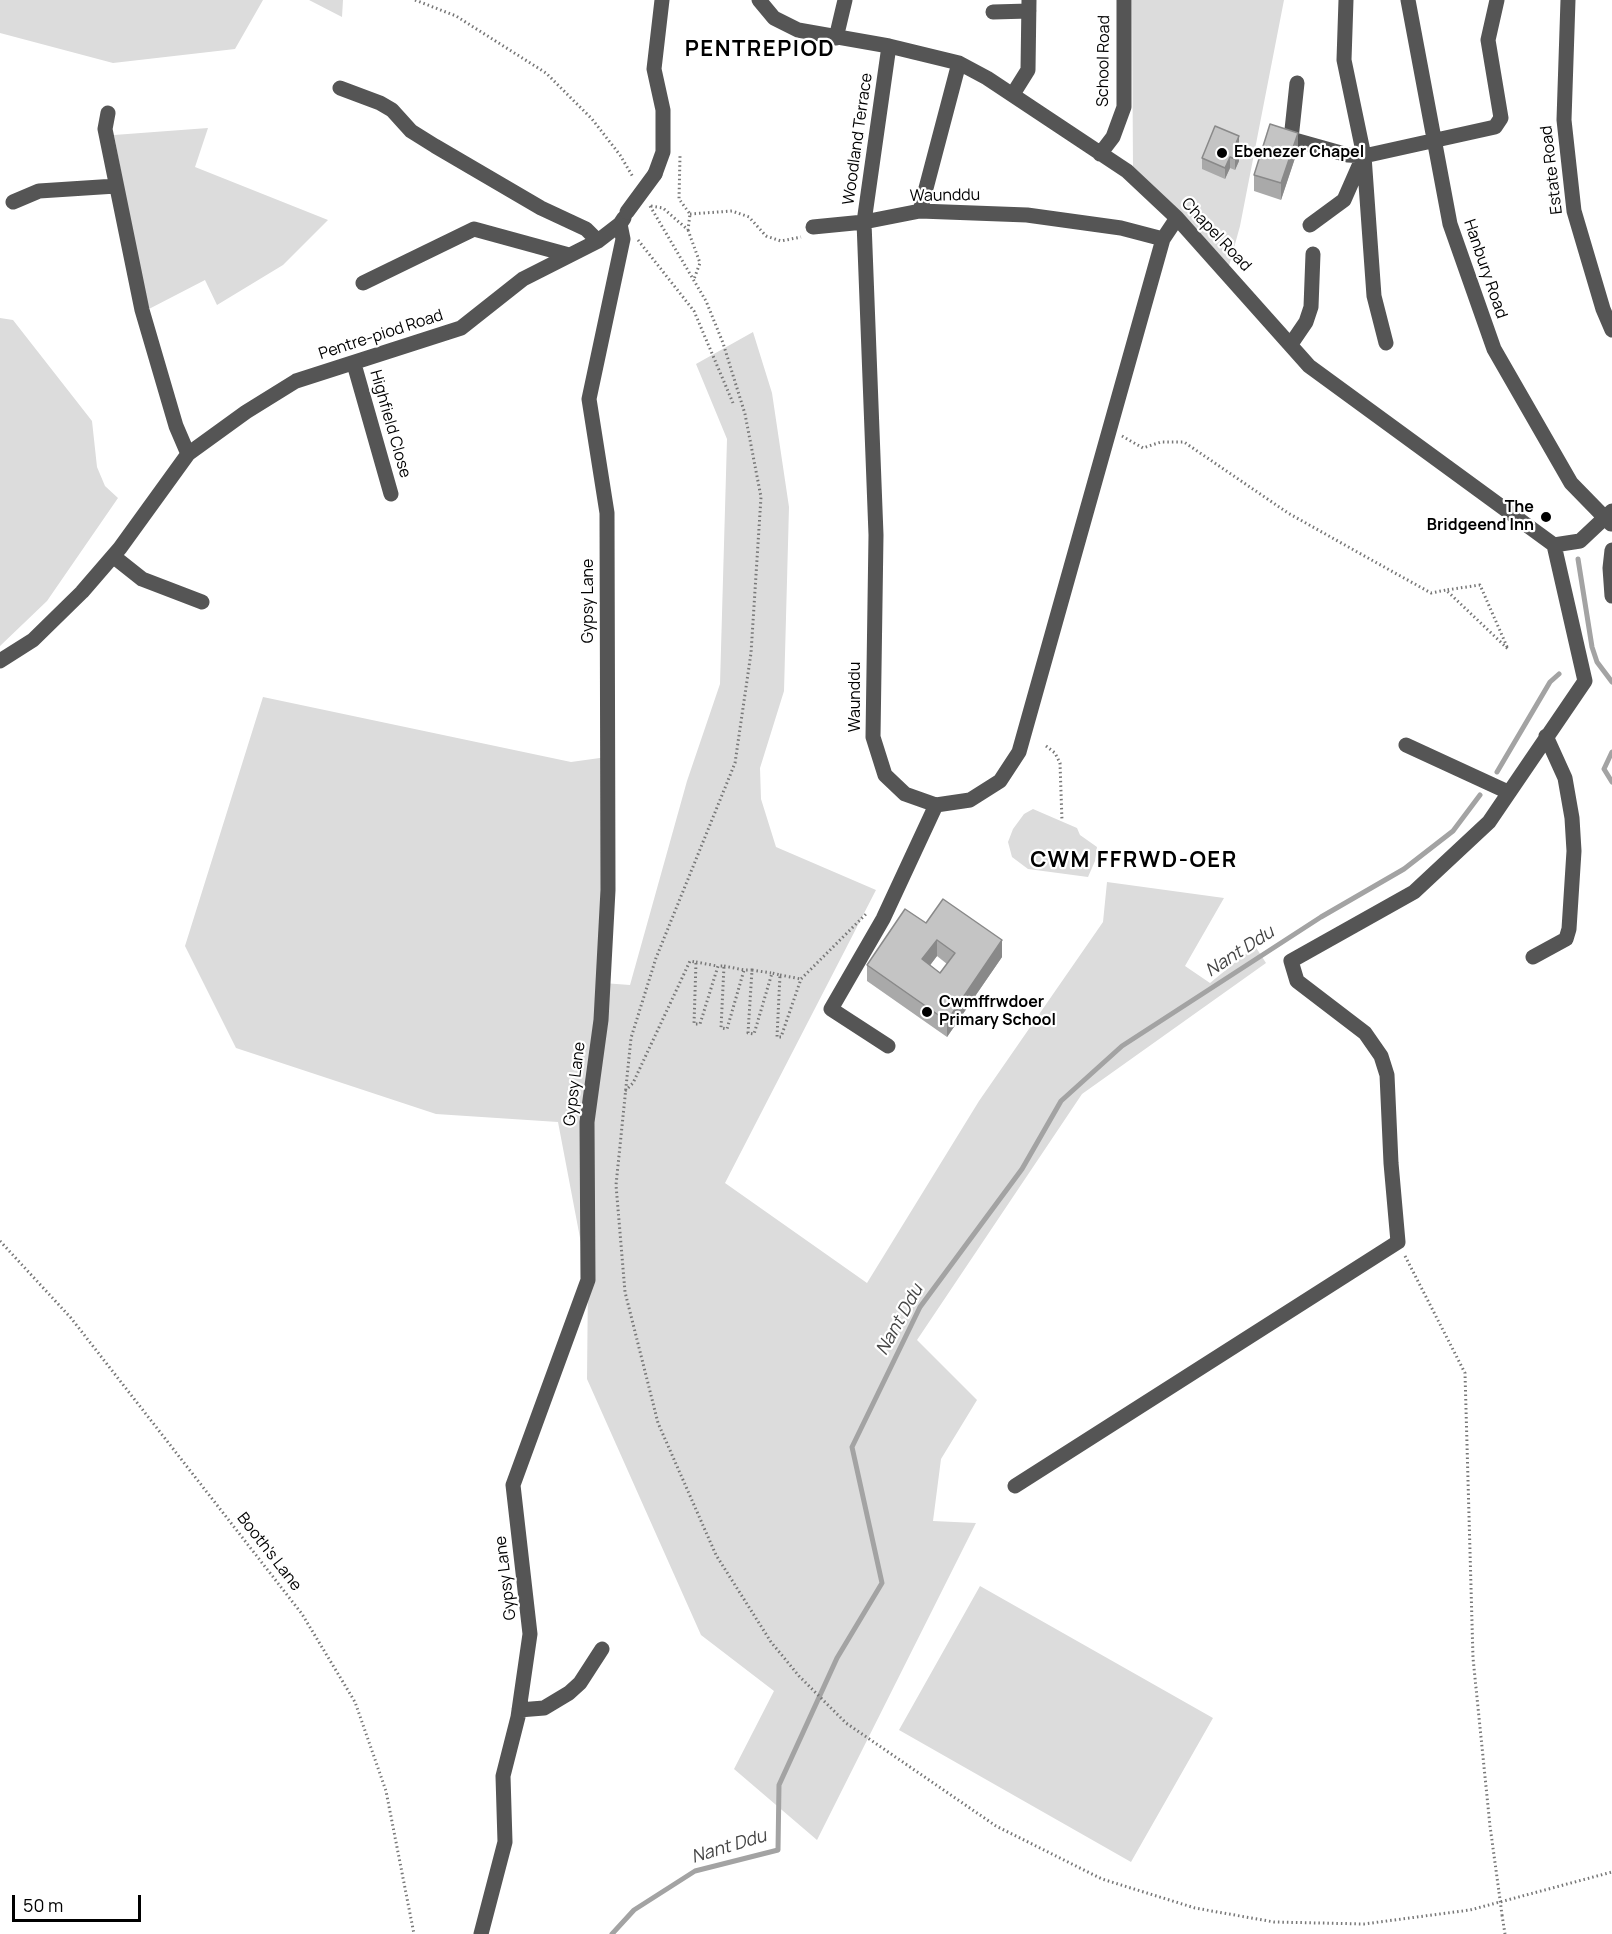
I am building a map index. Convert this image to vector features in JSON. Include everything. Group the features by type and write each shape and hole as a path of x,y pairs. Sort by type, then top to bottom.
{"street":[{"name":"Pentre-piod Road","path":"0,661 33,640 82,592 113,556 188,454 246,412 296,381 461,328 523,279 598,241 623,224 655,174 663,152 663,110 654,69 662,0"},
{"name":"Chapel Road","path":"759,0 774,18 798,30 889,46 959,63 1012,94 1127,171 1177,218 1309,366 1554,545"},
{"path":"836,38 845,0"},
{"name":"School Road","path":"1100,154 1113,137 1124,107 1124,0"},
{"path":"1346,0 1344,60 1364,156 1374,296 1386,343"},
{"name":"Hanbury Road","path":"1408,0 1450,224 1494,349 1571,483 1610,519"},
{"path":"1297,83 1291,139 1348,155 1364,156 1433,139 1495,128 1501,118 1488,40 1497,0"},
{"name":"Estate Road","path":"1568,0 1564,120 1574,211 1603,309 1612,330"},
{"path":"993,12 1029,6 1028,70 1012,94"},
{"name":"Woodland Terrace","path":"813,226 864,222 889,46"},
{"path":"920,211 959,63"},
{"path":"340,88 392,110 411,131 522,197 586,229 598,241"},
{"path":"108,113 105,129 142,310 176,426 188,454"},
{"path":"1310,225 1344,200 1364,156"},
{"path":"13,202 39,191 116,186"},
{"name":"Waunddu","path":"1163,239 1121,228 1026,215 920,211 864,222 876,535 873,737 885,775 905,794 936,805 970,800 1000,781 1019,752 1163,239 1177,218"},
{"name":"Gypsy Lane","path":"481,1934 505,1842 503,1776 519,1710 530,1634 513,1485 588,1280 587,1122 601,1020 608,890 607,513 589,399 623,224"},
{"path":"363,283 474,229 569,255"},
{"path":"1291,344 1306,322 1311,307 1313,254"},
{"name":"Highfield Close","path":"354,364 391,494"},
{"path":"1015,1486 1398,1242 1387,1075 1381,1056 1365,1033 1297,981 1290,961 1414,892 1489,822 1585,681 1554,545 1580,541 1610,519"},
{"path":"1612,550 1610,568 1612,596"},
{"path":"113,556 142,579 202,602"},
{"path":"1533,957 1566,939 1569,929 1574,851 1572,819 1564,778 1546,736"},
{"path":"1406,746 1508,792"},
{"path":"888,1046 831,1009 883,919 936,805"},
{"path":"519,1710 544,1708 569,1694 580,1683 602,1649"}],"path":[{"path":"415,0 456,16 546,73 592,119 620,155 638,185"},
{"path":"680,152 679,199 690,214 688,230 700,263 694,279"},
{"path":"688,230 663,208 650,206 694,279 723,343 745,414 761,497 751,653 735,763 656,958 631,1038 616,1185 625,1292 658,1423 716,1555 757,1621 799,1676 846,1724 996,1826 1102,1879 1195,1908 1274,1922 1364,1924 1470,1910 1612,1872"},
{"path":"690,214 732,211 749,217 766,236 781,241 806,236 813,226"},
{"path":"623,224 694,311 733,403"},
{"path":"1121,435 1143,448 1161,442 1184,442 1288,513 1431,593 1446,590 1480,585 1508,649 1446,590"},
{"path":"1046,746 1055,753 1059,763 1062,821"},
{"path":"780,975 777,1037 781,1037 801,978 873,908"},
{"path":"625,1091 633,1083 690,961 801,978"},
{"path":"696,962 694,1024 700,1024 718,966"},
{"path":"724,966 722,1028 727,1029 744,970"},
{"path":"752,970 748,1033 754,1034 772,974"},
{"name":"Booth's Lane","path":"0,1241 71,1318 302,1614 326,1653 355,1702 386,1791 414,1934"},
{"path":"1398,1242 1465,1372 1473,1658 1490,1826 1505,1934"}],"shaded area":[{"path":"0,0 263,0 235,49 113,63 0,33"},
{"path":"309,0 343,0 342,17"},
{"path":"1132,0 1284,0 1240,226 1229,266 1188,219 1133,169"},
{"path":"208,128 195,167 328,220 283,265 217,305 205,280 147,310 114,135"},
{"path":"0,318 13,320 92,421 97,467 105,486 118,498 47,601 0,646"},
{"path":"753,332 772,393 789,507 784,691 760,768 761,799 776,847 876,890 725,1183 867,1283 979,1101 1103,922 1107,882 1224,898 1185,966 1210,983 1255,946 1266,963 1082,1094 917,1340 977,1400 941,1459 933,1521 976,1523 817,1840 734,1769 774,1691 701,1635 587,1379 588,1280 558,1122 436,1114 236,1048 185,946 263,697 571,762 607,757 603,983 630,985 687,781 720,684 727,439 696,364"},
{"path":"1033,809 1077,828 1080,835 1097,847 1095,861 1088,877 1028,869 1012,857 1008,842 1013,829 1024,814"},
{"path":"980,1586 1213,1718 1131,1862 899,1730"}],"building":[{"path":"1270,124 1298,133 1281,183 1254,175"},
{"name":"Ebenezer Chapel","path":"1215,126 1239,136 1234,148 1239,150 1235,159 1230,157 1225,168 1202,158"},
{"path":"943,899 1002,940 947,1021 867,965 905,909 926,923","holes":["937,940 955,953 940,973 922,959"]}],"waterway":[{"path":"1578,559 1592,647 1597,662 1612,682"},
{"name":"Nant Ddu","path":"1497,772 1550,682 1559,674"},
{"path":"1612,752 1604,769 1612,782"},
{"name":"Nant Ddu","path":"612,1934 634,1910 695,1871 778,1850 779,1785 837,1658 882,1583 852,1447 920,1307 1022,1169 1061,1101 1122,1046 1321,917 1404,869 1453,831 1480,795"}],"place":[{"name":"Ebenezer Chapel","path":"1222,153"},
{"name":"The Bridgeend Inn","path":"1546,517"},
{"name":"Cwmffrwdoer Primary School","path":"927,1012"}],"district":[{"name":"PENTREPIOD","path":"760,50"},
{"name":"CWM FFRWD-OER","path":"1134,861"}]}
